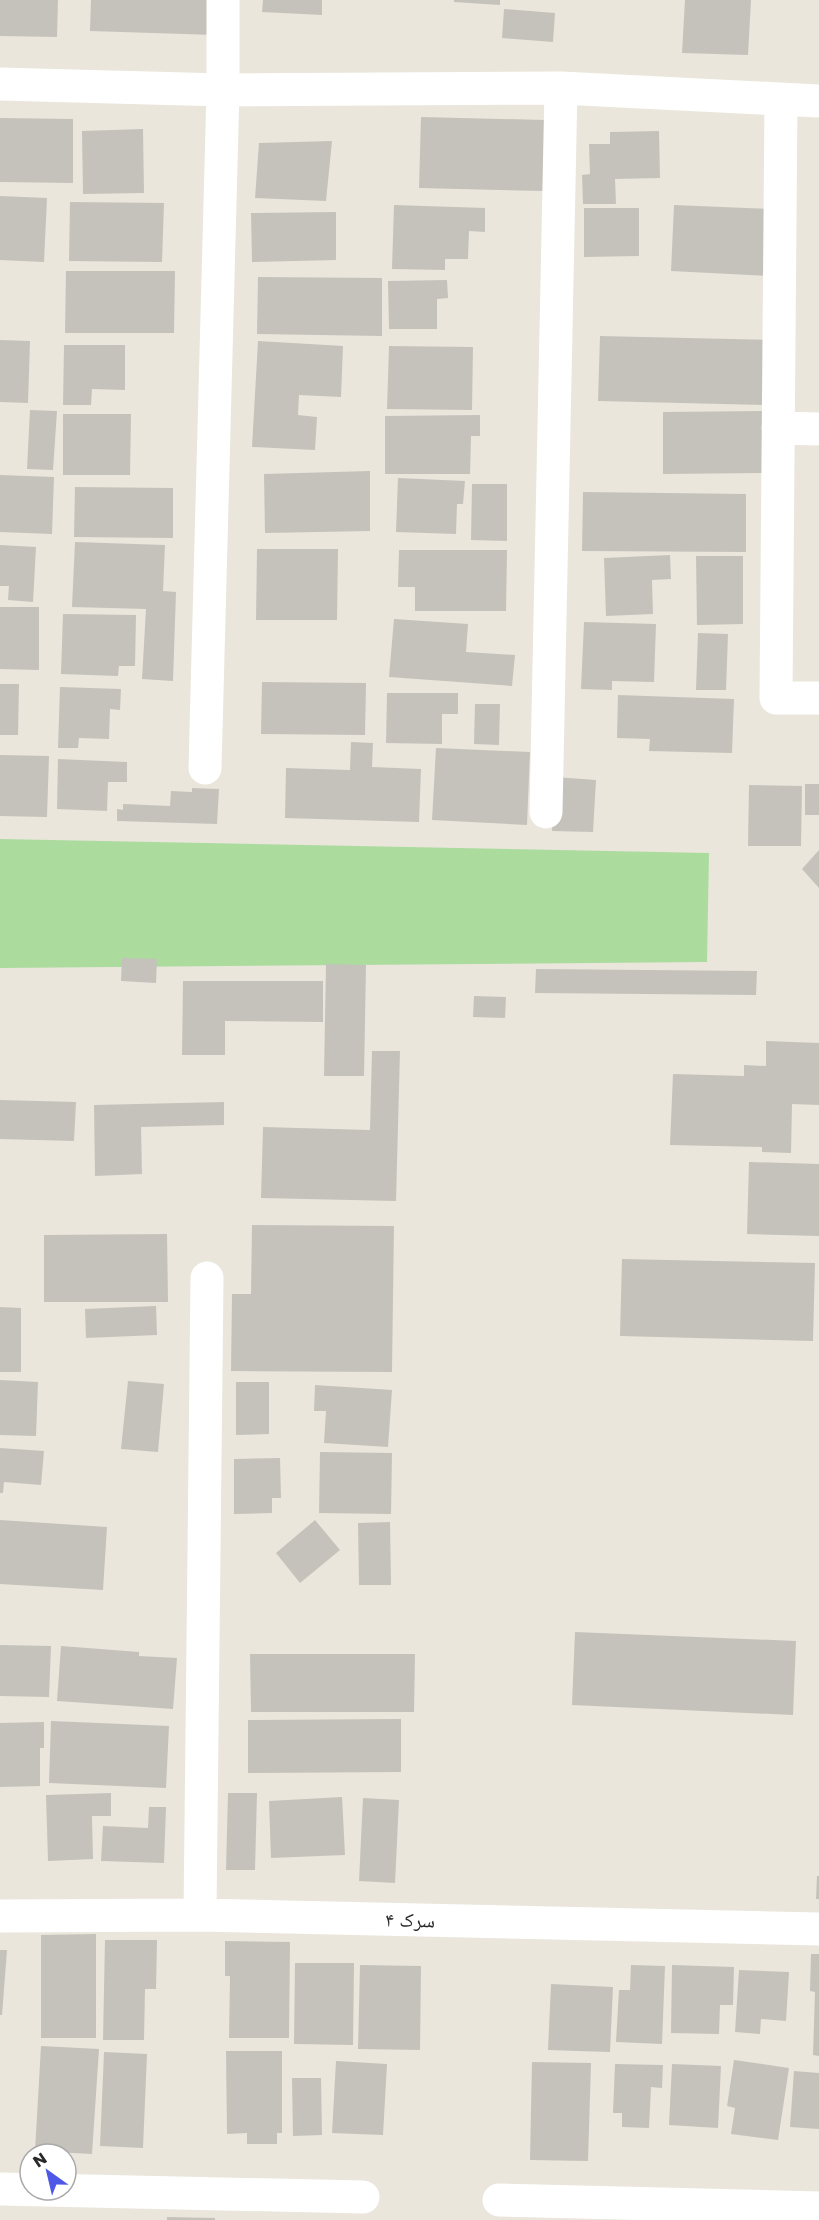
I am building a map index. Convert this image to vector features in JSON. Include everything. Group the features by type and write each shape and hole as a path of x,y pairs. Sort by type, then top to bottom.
{"street":[{"path":"205,768 223,90 223,0"},
{"path":"0,84 223,90 561,88 819,101"},
{"path":"546,812 561,88"},
{"path":"781,100 776,698 819,698"},
{"path":"778,428 819,429"},
{"path":"200,1915 207,1278"},
{"name":"سرک ۴","path":"0,1916 200,1915 819,1929"},
{"path":"0,2189 363,2197"},
{"path":"499,2200 819,2208"}],"green space":[{"path":"0,839 709,853 707,962 0,968"}],"building":[{"path":"0,0 58,0 57,37 0,36"},
{"path":"91,0 216,0 215,35 90,31"},
{"path":"263,0 322,0 322,15 262,12"},
{"path":"454,0 500,0 500,5 454,2"},
{"path":"685,0 751,0 748,55 682,53"},
{"path":"504,9 555,13 553,42 502,38"},
{"path":"421,117 545,120 544,191 419,188"},
{"path":"0,118 73,119 73,183 0,182"},
{"path":"143,129 144,193 83,194 82,131"},
{"path":"659,131 660,178 615,179 616,204 583,204 582,175 590,174 589,144 610,144 610,132"},
{"path":"332,141 326,201 255,198 259,143"},
{"path":"0,196 47,198 44,262 0,260"},
{"path":"70,202 164,203 162,262 69,261"},
{"path":"394,205 485,208 485,232 469,231 468,259 445,259 445,270 392,269"},
{"path":"674,205 773,209 770,276 671,271"},
{"path":"584,208 639,208 639,256 584,257"},
{"path":"336,212 336,260 252,262 251,213"},
{"path":"66,271 175,271 174,333 65,333"},
{"path":"258,277 382,278 382,336 257,334"},
{"path":"447,280 448,298 437,299 437,329 389,329 388,281"},
{"path":"600,336 770,340 769,405 598,401"},
{"path":"0,340 30,341 28,403 0,402"},
{"path":"258,341 343,346 341,397 299,395 298,415 317,417 315,450 252,447"},
{"path":"64,345 125,345 125,390 92,389 91,405 63,405"},
{"path":"389,346 473,347 472,410 387,409"},
{"path":"30,410 57,411 53,470 27,469"},
{"path":"764,411 765,473 663,474 663,412"},
{"path":"63,414 131,414 130,475 63,475"},
{"path":"480,415 480,436 471,436 470,474 385,474 385,416"},
{"path":"370,471 370,531 265,533 264,474"},
{"path":"0,475 54,477 52,534 0,532"},
{"path":"398,478 465,481 463,504 457,504 456,534 396,532"},
{"path":"472,484 507,484 507,541 471,540"},
{"path":"75,487 173,488 173,538 74,537"},
{"path":"583,492 746,494 746,552 582,551"},
{"path":"75,542 165,545 163,591 176,592 173,681 142,679 146,609 72,607"},
{"path":"0,545 36,547 33,602 8,600 9,586 0,586"},
{"path":"257,549 338,549 337,620 256,620"},
{"path":"399,550 507,550 506,611 415,611 415,587 398,587"},
{"path":"670,555 671,579 652,580 653,614 606,616 604,558"},
{"path":"696,556 743,556 743,624 697,625"},
{"path":"0,607 39,607 39,670 0,669"},
{"path":"63,614 136,615 135,666 119,666 118,676 61,674"},
{"path":"394,619 468,624 466,652 515,655 512,686 389,677"},
{"path":"584,622 656,624 654,682 612,681 612,690 581,689"},
{"path":"698,633 728,634 726,690 696,690"},
{"path":"262,682 366,683 365,735 261,734"},
{"path":"0,684 19,684 18,735 0,735"},
{"path":"60,687 121,689 120,710 110,709 109,739 79,738 78,748 58,748"},
{"path":"387,693 458,693 458,714 442,714 442,744 386,743"},
{"path":"618,695 734,699 732,753 649,751 650,739 617,738"},
{"path":"475,704 500,704 499,745 474,744"},
{"path":"351,742 373,743 372,767 421,769 419,822 285,818 286,768 350,770"},
{"path":"436,748 530,752 527,825 432,820"},
{"path":"0,755 49,756 47,817 0,816"},
{"path":"58,759 127,762 127,782 108,782 107,811 57,809"},
{"path":"555,777 596,780 593,832 552,831"},
{"path":"805,784 819,784 819,815 805,815"},
{"path":"749,785 802,786 801,846 748,846"},
{"path":"192,788 219,789 217,824 117,821 117,809 123,810 123,804 170,806 171,791 192,792"},
{"path":"819,850 819,888 802,869"},
{"path":"122,958 157,959 156,983 121,981"},
{"path":"326,964 366,965 364,1076 324,1076"},
{"path":"536,969 757,971 756,995 535,993"},
{"path":"183,981 323,981 323,1022 225,1021 225,1055 182,1055"},
{"path":"474,996 506,997 505,1018 473,1017"},
{"path":"766,1041 819,1043 819,1105 792,1104 791,1153 762,1152 762,1147 670,1145 673,1074 744,1076 744,1065 766,1066"},
{"path":"372,1051 400,1051 396,1201 261,1198 263,1127 370,1130"},
{"path":"0,1100 76,1102 74,1141 0,1139"},
{"path":"224,1102 224,1125 141,1127 142,1174 95,1176 94,1105"},
{"path":"749,1162 819,1164 819,1236 747,1234"},
{"path":"252,1225 394,1226 392,1372 231,1371 232,1294 251,1294"},
{"path":"167,1234 168,1302 44,1302 44,1235"},
{"path":"622,1259 815,1263 813,1341 620,1336"},
{"path":"156,1306 157,1335 86,1338 85,1309"},
{"path":"0,1307 21,1308 21,1372 0,1372"},
{"path":"0,1380 38,1382 36,1436 0,1435"},
{"path":"128,1381 164,1384 158,1452 121,1449"},
{"path":"236,1382 269,1382 269,1434 236,1435"},
{"path":"315,1385 392,1390 388,1447 324,1443 326,1411 314,1411"},
{"path":"0,1448 44,1451 41,1485 4,1482 3,1493 0,1493"},
{"path":"320,1452 392,1453 391,1514 319,1513"},
{"path":"280,1458 281,1498 272,1498 272,1513 234,1514 234,1459"},
{"path":"0,1520 107,1527 103,1590 0,1584"},
{"path":"315,1520 340,1550 300,1583 276,1553"},
{"path":"390,1522 391,1585 359,1585 358,1523"},
{"path":"575,1632 796,1641 793,1715 572,1705"},
{"path":"0,1645 51,1646 49,1697 0,1696"},
{"path":"61,1646 139,1652 139,1656 177,1658 173,1709 57,1701"},
{"path":"250,1654 415,1654 414,1712 251,1712"},
{"path":"401,1719 401,1772 248,1773 248,1720"},
{"path":"51,1721 169,1726 166,1788 49,1783"},
{"path":"44,1722 44,1748 40,1748 40,1786 0,1787 0,1723"},
{"path":"111,1793 111,1816 92,1816 93,1859 48,1861 46,1795"},
{"path":"228,1793 257,1793 255,1870 226,1870"},
{"path":"342,1797 345,1855 271,1858 269,1801"},
{"path":"363,1798 399,1800 395,1883 359,1881"},
{"path":"149,1807 166,1807 164,1863 101,1861 103,1826 148,1828"},
{"path":"817,1876 819,1876 819,1899 816,1899"},
{"path":"96,1934 96,2038 41,2038 41,1935"},
{"path":"105,1940 157,1940 156,1989 145,1989 144,2040 103,2040"},
{"path":"225,1941 290,1942 289,2038 229,2038 230,1976 225,1976"},
{"path":"0,1950 7,1950 2,2015 0,2015"},
{"path":"811,1954 819,1954 819,2056 813,2055 815,1992 810,1991"},
{"path":"295,1963 354,1963 353,2045 294,2044"},
{"path":"360,1965 421,1966 420,2050 358,2049"},
{"path":"631,1965 665,1966 662,2044 616,2042 619,1990 630,1990"},
{"path":"672,1965 734,1967 733,2005 720,2005 719,2034 671,2033"},
{"path":"739,1970 789,1972 786,2021 761,2019 760,2034 735,2032"},
{"path":"551,1984 613,1987 610,2052 548,2050"},
{"path":"41,2046 99,2049 92,2154 78,2153 78,2142 36,2142"},
{"path":"226,2051 282,2051 282,2133 277,2133 277,2144 247,2144 247,2133 227,2134"},
{"path":"104,2052 147,2054 143,2148 100,2146"},
{"path":"734,2060 789,2068 778,2140 731,2134 735,2108 727,2106"},
{"path":"336,2061 387,2064 383,2135 332,2133"},
{"path":"532,2062 591,2063 588,2161 530,2160"},
{"path":"615,2064 663,2065 662,2088 651,2087 649,2128 622,2127 622,2113 613,2113"},
{"path":"672,2064 721,2066 718,2128 669,2125"},
{"path":"794,2071 819,2073 819,2129 790,2127"},
{"path":"292,2078 321,2078 322,2135 293,2136"},
{"path":"167,2217 215,2218 215,2220 167,2220"}]}
